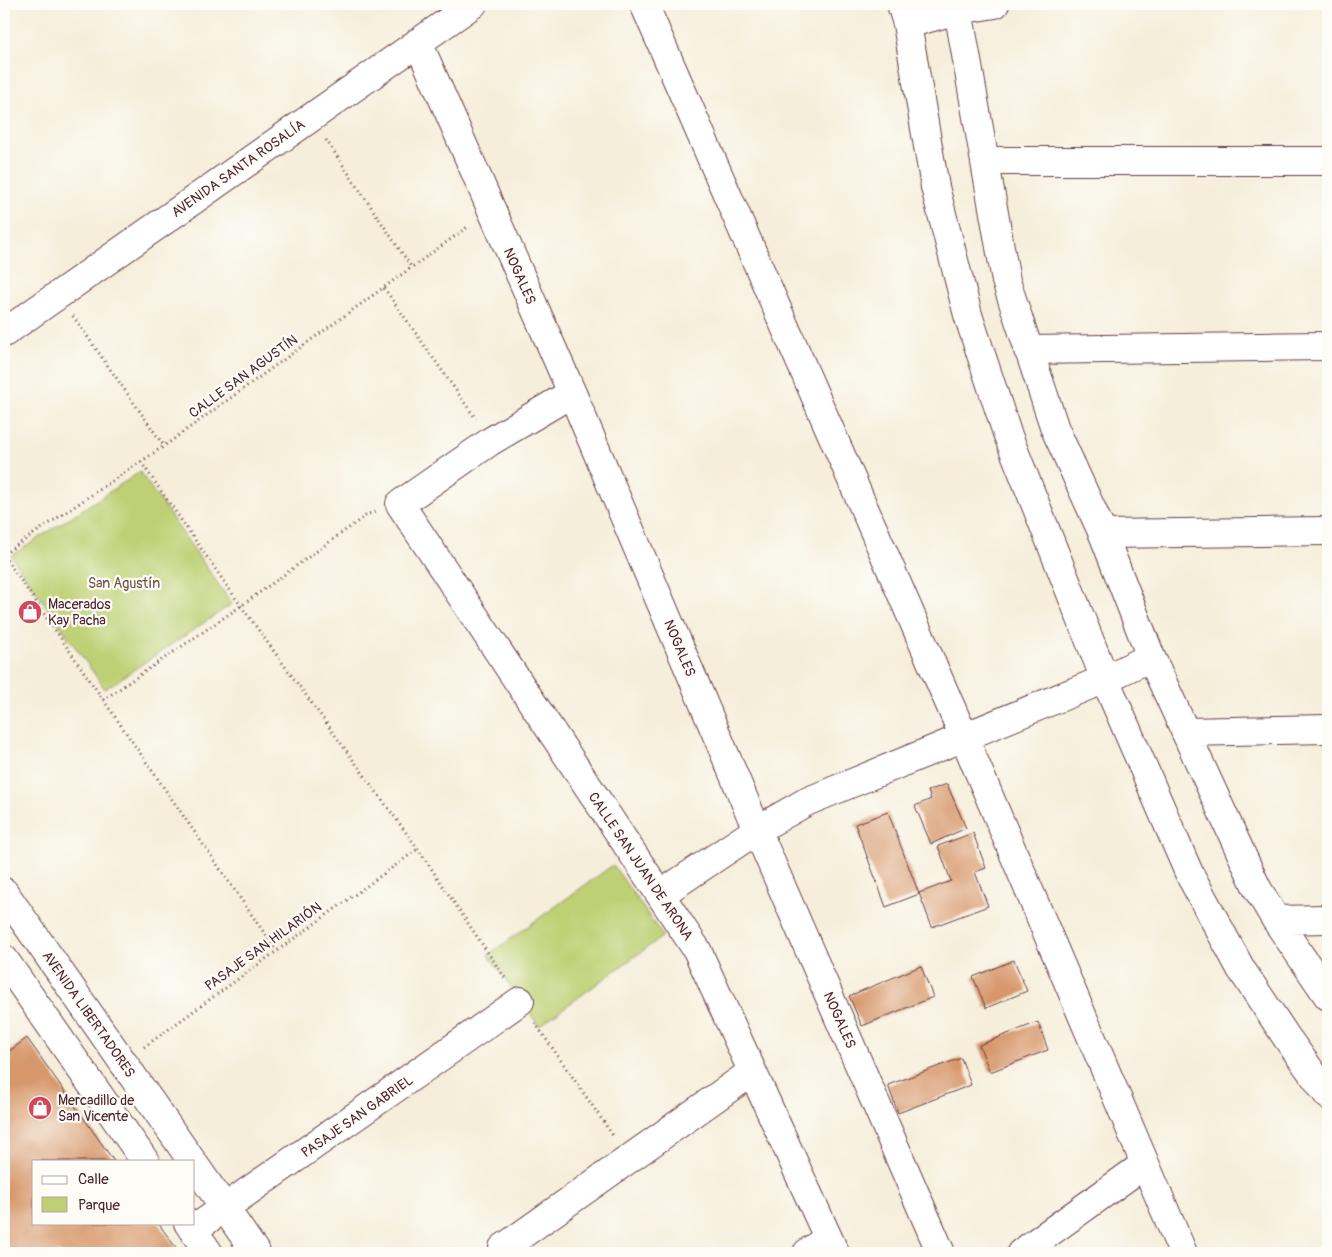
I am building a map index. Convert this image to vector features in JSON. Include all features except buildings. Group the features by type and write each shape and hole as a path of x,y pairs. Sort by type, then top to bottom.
{"street":[{"name":"AVENIDA SANTA ROSALÍA","path":"4,333 472,4"},
{"path":"644,4 964,737 1183,1253"},
{"path":"995,4 904,14 935,187 968,315 1007,433 1105,679 1189,873 1241,968 1287,1038 1328,1095"},
{"path":"958,7 1006,282 1055,429 1103,534 1151,656 1257,888 1276,920 1328,996"},
{"name":"NOGALES","path":"418,42 490,210 572,393 757,830 941,1253"},
{"path":"985,161 1328,161"},
{"path":"1028,350 1328,346"},
{"path":"400,504 491,441 572,393"},
{"name":"CALLE SAN JUAN DE ARONA","path":"400,504 697,950 752,1072 823,1248"},
{"path":"1103,534 1328,531"},
{"path":"661,894 757,830 806,802 1105,679 1151,656"},
{"path":"1186,732 1328,729"},
{"name":"AVENIDA LIBERTADORES","path":"4,892 192,1160"},
{"path":"1276,920 1328,919"},
{"path":"4,959 144,1160"},
{"name":"PASAJE SAN GABRIEL","path":"191,1227 225,1209 520,1001"},
{"path":"507,1253 503,1248 752,1072"},
{"path":"1020,1253 1145,1164"},
{"name":"AVENIDA LIBERTADORES","path":"195,1165 256,1253"},
{"path":"191,1227 209,1253"}],"path":[{"path":"310,118 412,268"},
{"name":"CALLE SAN AGUSTÍN","path":"4,555 164,446 490,210"},
{"path":"384,288 491,441"},
{"path":"58,295 164,446"},
{"path":"141,462 241,606 418,849 629,1159"},
{"path":"103,700 241,606 368,514 400,504"},
{"path":"4,555 276,950"},
{"name":"PASAJE SAN HILARIÓN","path":"123,1062 418,849"}],"green space":[{"name":"San Agustín","path":"140,472 232,604 105,689 11,556"},
{"path":"613,865 663,936 539,1026 488,955"}],"place":[{"name":"Macerados Kay Pacha","path":"30,612"},
{"name":"Mercadillo de San Vicente","path":"40,1108"}]}
